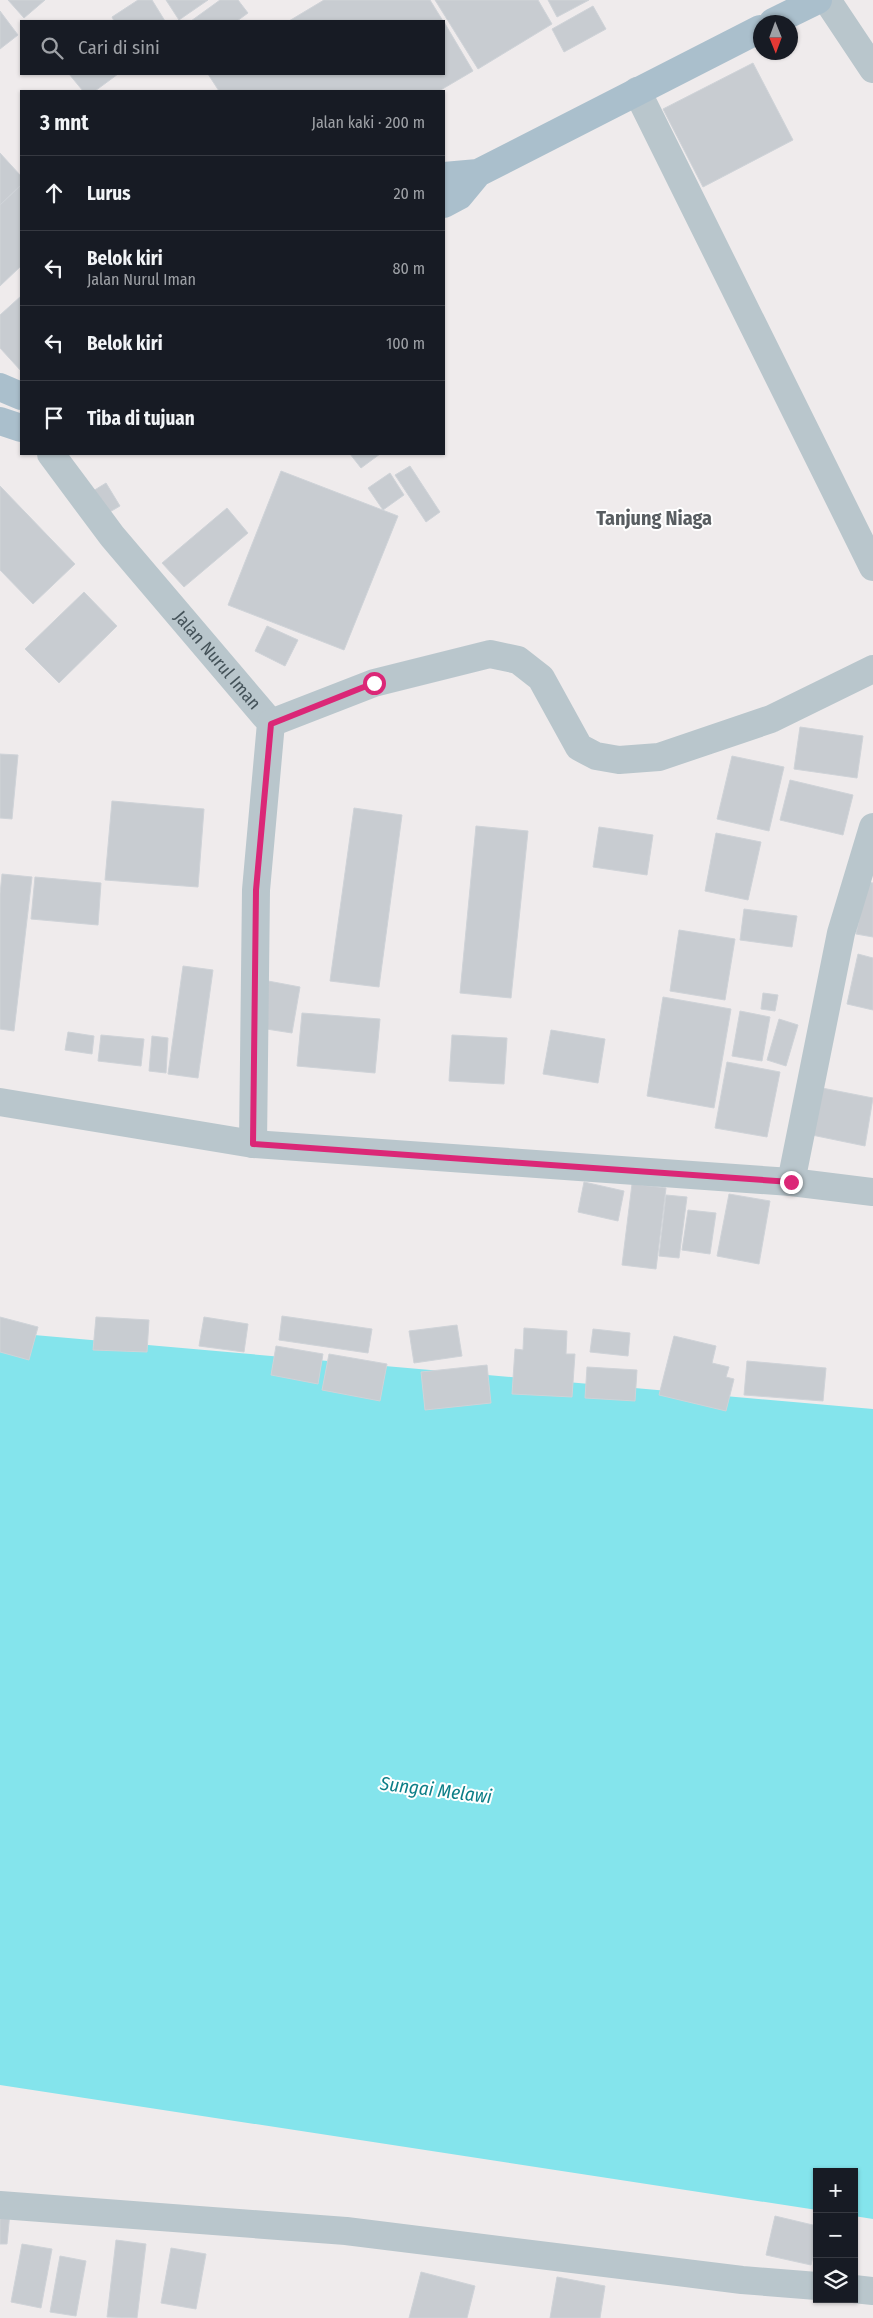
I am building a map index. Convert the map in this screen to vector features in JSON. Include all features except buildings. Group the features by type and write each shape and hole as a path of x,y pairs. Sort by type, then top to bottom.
{"main road":[{"path":"787,15 818,0"},
{"path":"445,176 478,173 753,32"},
{"path":"445,203 459,196 478,173"},
{"path":"0,387 20,396"},
{"path":"0,421 20,428"}],"street":[{"path":"827,0 873,69"},
{"path":"636,91 873,566"},
{"name":"Jalan Nurul Iman","path":"52,455 112,536 271,724 256,890 253,1144"},
{"path":"271,724 374,683 490,654 518,660 541,678 579,747 596,756 619,760 659,758 770,719 873,669"},
{"path":"791,1182 841,933 873,828"},
{"path":"0,1102 253,1144 791,1182 873,1192"},
{"path":"0,2205 346,2231 742,2280 813,2286"},
{"path":"858,2289 873,2291"}],"water":[{"name":"Sungai Melawi","path":"0,1332 873,1409 873,2219 858,2217 858,2168 813,2168 813,2209 0,2085"}],"district":[{"name":"Tanjung Niaga","path":"654,518"}],"route":[{"path":"374,683 271,724 256,890 253,1144 791,1182"}]}
